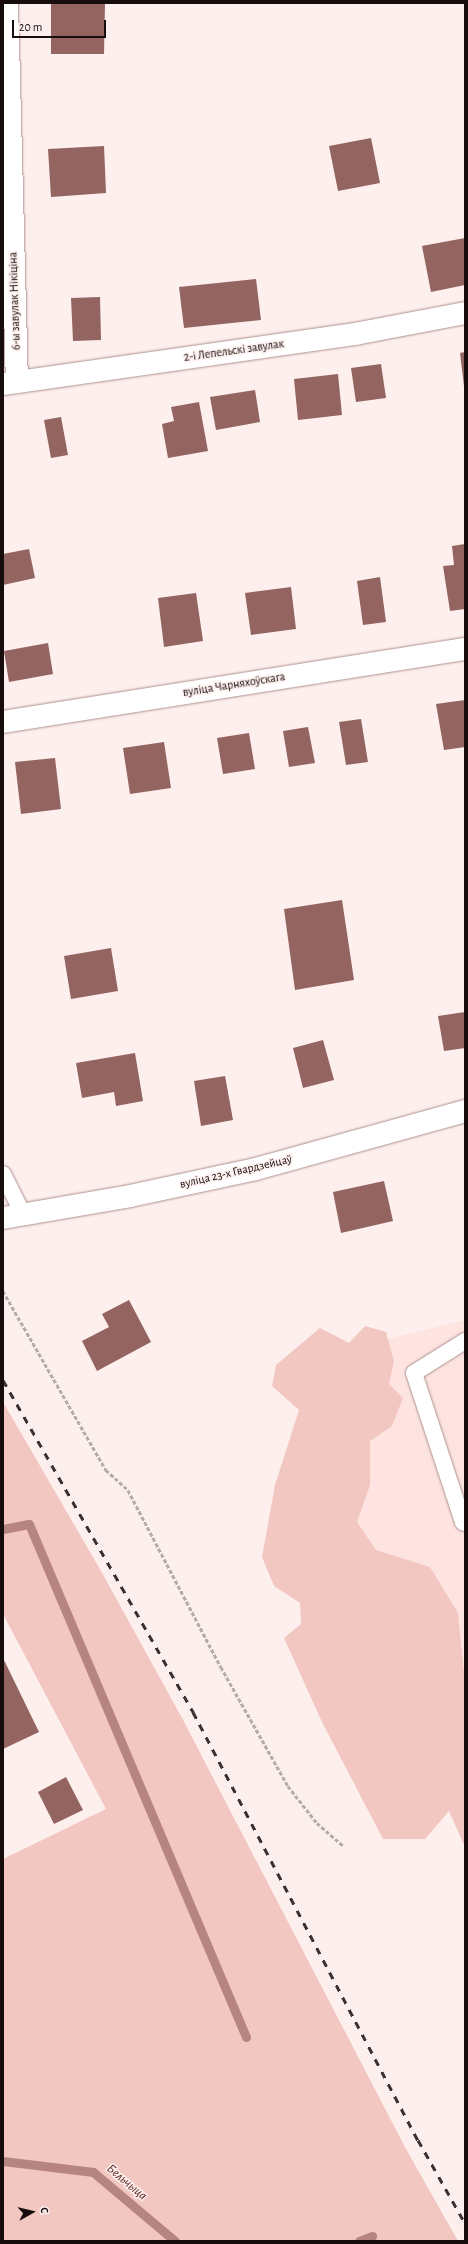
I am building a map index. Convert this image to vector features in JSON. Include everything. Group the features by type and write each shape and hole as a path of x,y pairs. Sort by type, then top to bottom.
{"street":[{"name":"6-ы завулак Нікіціна","path":"7,3 10,383"},
{"name":"2-і Лепельскі завулак","path":"10,383 355,334 465,313"},
{"name":"вуліца Чарняхоўскага","path":"3,722 465,649"},
{"name":"вуліца 23-х Гвардзейцаў","path":"13,1216 130,1196 256,1169 465,1111"}],"lane":[{"path":"3,1174 13,1216"},
{"path":"465,1341 414,1373 463,1522 465,1523"}],"path":[{"path":"3,1291 106,1470 128,1490 221,1667 288,1786 317,1823 344,1846"}],"shaded area":[{"path":"465,1320 465,1767 320,1461 383,1340"},
{"path":"365,1326 386,1332 394,1361 389,1384 403,1398 392,1426 370,1441 370,1485 357,1522 376,1550 430,1567 458,1613 465,1684 465,1847 449,1811 425,1839 383,1839 322,1722 284,1638 301,1624 300,1603 274,1586 262,1557 275,1485 299,1410 272,1386 276,1365 320,1328 349,1343"},
{"path":"3,1402 101,1571 182,1718 406,2149 458,2241 3,2241 3,1859 106,1809 3,1614"}],"building":[{"path":"51,3 105,3 104,54 51,54"},
{"path":"371,138 380,183 338,191 329,146"},
{"path":"104,146 106,193 51,197 48,149"},
{"path":"465,238 465,285 431,292 422,246"},
{"path":"256,279 261,320 184,328 179,287"},
{"path":"100,297 101,340 73,341 71,298"},
{"path":"465,352 465,386 464,386 460,353"},
{"path":"381,364 386,398 356,402 351,368"},
{"path":"338,374 342,415 298,420 294,379"},
{"path":"255,390 260,422 216,430 210,397"},
{"path":"199,402 208,451 168,458 162,424 174,421 171,407"},
{"path":"61,417 68,455 51,458 44,420"},
{"path":"465,544 465,609 450,611 443,566 454,565 452,546"},
{"path":"29,549 35,578 3,585 3,554"},
{"path":"380,577 386,622 363,625 357,581"},
{"path":"291,587 296,629 251,635 245,593"},
{"path":"196,593 203,641 164,647 158,598"},
{"path":"48,643 53,674 9,682 4,651"},
{"path":"465,700 465,747 444,750 436,704"},
{"path":"361,719 368,762 346,765 339,722"},
{"path":"308,727 315,763 289,767 283,731"},
{"path":"249,733 255,769 223,774 217,738"},
{"path":"164,742 171,788 130,794 123,748"},
{"path":"55,758 61,809 21,814 15,762"},
{"path":"342,900 354,980 295,990 284,909"},
{"path":"111,948 118,991 71,999 64,956"},
{"path":"465,1012 465,1048 444,1051 438,1016"},
{"path":"323,1040 334,1080 303,1088 293,1048"},
{"path":"135,1053 143,1101 116,1106 114,1092 82,1098 76,1063"},
{"path":"225,1076 233,1120 201,1126 194,1081"},
{"path":"384,1181 393,1221 341,1233 333,1192"},
{"path":"129,1300 151,1342 97,1371 82,1341 109,1327 102,1314"},
{"path":"3,1658 39,1732 3,1749"},
{"path":"66,1777 83,1810 54,1824 38,1792"}],"waterway":[{"path":"3,1529 29,1524 246,2037"},
{"name":"Бельчыца","path":"3,2161 93,2172 175,2241"},
{"name":"Бельчыца","path":"359,2241 372,2236"}],"railway":[{"path":"3,1380 193,1712 418,2140 465,2223"}]}
